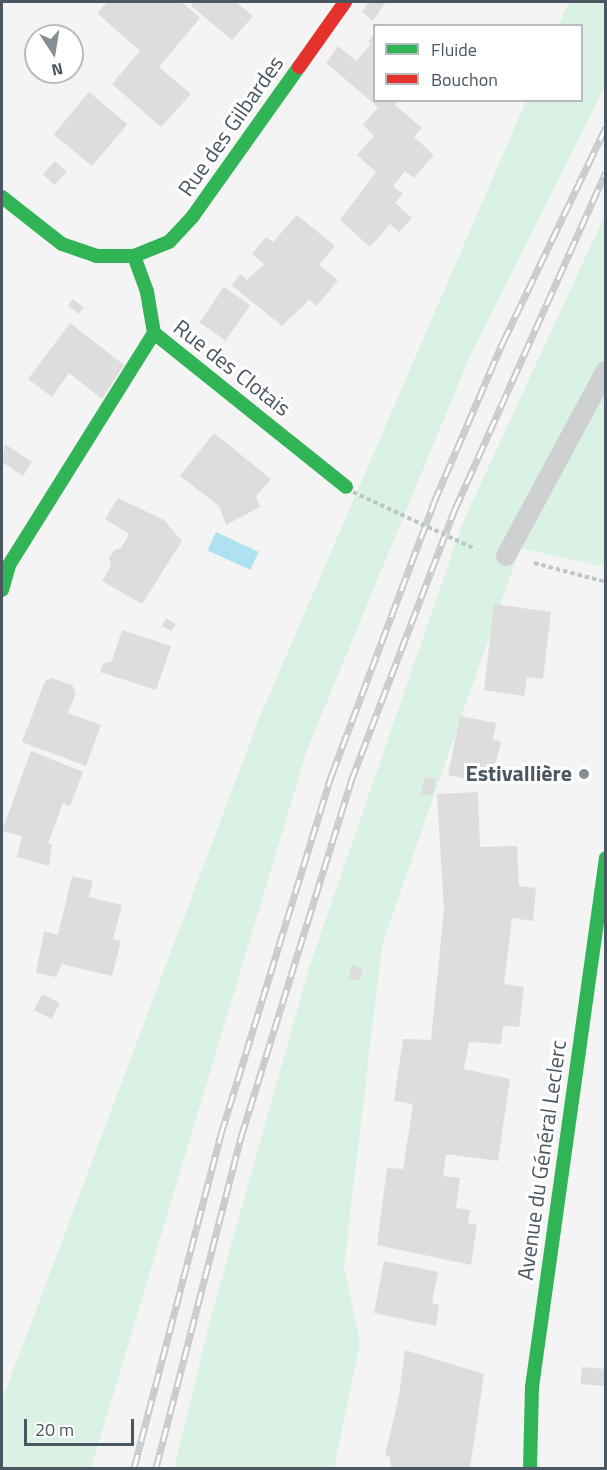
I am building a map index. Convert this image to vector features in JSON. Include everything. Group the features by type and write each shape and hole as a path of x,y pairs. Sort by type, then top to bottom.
{"street":[{"name":"Rue des Gilbardes","path":"134,256 168,242 193,216 345,2"},
{"path":"2,197 62,244 96,256 134,256"},
{"name":"Rue des Clotais","path":"134,256 147,292 154,333 350,489"},
{"path":"2,590 9,565 154,333"},
{"name":"Avenue du Général Leclerc","path":"530,1468 532,1387 606,858"}],"lane":[{"path":"506,556 606,370"}],"path":[{"path":"350,489 473,548"},
{"path":"506,556 606,582"}],"green space":[{"path":"569,2 605,2 605,86 470,356 307,750 91,1468 2,1468 2,1400 258,721 526,102 583,102 583,24 559,24"},
{"path":"605,215 605,567 520,548 382,945 344,1266 360,1343 334,1468 174,1468 211,1317 309,968 463,522"}],"water":[{"path":"216,532 259,552 250,570 208,550"}],"building":[{"path":"107,2 182,2 200,18 159,67 191,94 161,127 112,84 140,51 97,13"},
{"path":"194,2 236,2 253,16 232,40 191,6"},
{"path":"369,2 385,3 373,21 362,12"},
{"path":"373,35 373,102 397,102 395,105 422,128 414,137 434,155 414,178 405,171 393,186 403,194 395,203 412,218 399,232 390,224 370,247 340,220 376,172 357,155 374,136 363,125 378,107 326,63 338,46 356,61 371,44 368,41"},
{"path":"89,92 127,124 92,166 54,134"},
{"path":"55,161 67,172 54,185 43,174"},
{"path":"297,215 335,246 319,265 338,280 317,306 309,300 282,326 231,285 241,274 247,280 264,264 252,254 266,237 273,242"},
{"path":"224,287 250,305 226,341 199,322"},
{"path":"73,299 84,308 79,314 68,305"},
{"path":"70,323 124,365 102,399 69,373 52,397 28,379"},
{"path":"214,433 271,479 256,496 260,507 226,525 219,506 180,476"},
{"path":"5,444 32,462 23,476 2,462"},
{"path":"118,498 164,520 182,541 142,604 102,581 111,566 109,558 114,550 121,548 129,534 105,519"},
{"path":"494,604 551,612 543,679 527,677 524,696 484,690"},
{"path":"166,618 176,624 171,631 162,626"},
{"path":"122,630 171,646 156,690 100,672 103,664 112,661"},
{"path":"51,678 72,685 76,693 68,713 101,725 86,766 22,742 45,681"},
{"path":"460,716 496,723 493,739 501,742 495,766 488,764 484,782 448,775"},
{"path":"31,751 83,772 70,806 63,803 48,843 52,844 49,866 17,857 22,836 2,831"},
{"path":"425,777 436,779 433,794 420,795"},
{"path":"478,792 480,847 517,846 519,886 536,888 533,921 512,918 504,984 524,987 519,1027 503,1026 501,1044 469,1042 464,1069 510,1079 498,1161 446,1154 443,1176 460,1178 456,1208 470,1210 468,1223 477,1225 471,1265 377,1245 387,1168 403,1169 413,1104 394,1101 403,1039 431,1040 444,910 437,794"},
{"path":"72,876 93,881 89,897 122,905 113,939 121,941 112,976 62,964 56,977 36,973 44,931 58,935"},
{"path":"352,965 363,969 360,980 348,979"},
{"path":"42,994 60,1003 52,1019 34,1010"},
{"path":"384,1261 438,1272 432,1303 439,1305 436,1326 374,1313"},
{"path":"405,1350 484,1374 470,1468 391,1468 390,1457 385,1455 399,1396"},
{"path":"582,1367 606,1369 604,1386 581,1384"}],"railway":[{"path":"134,1468 221,1134 332,774 434,502 503,342 606,127"},
{"path":"156,1468 241,1137 351,781 455,509 606,172"}],"traffic: fast":[{"path":"2,197 62,244 96,256 134,256 169,242 193,216 299,67"},
{"path":"134,256 147,292 154,333 346,487"},
{"path":"2,590 9,565 154,333"},
{"path":"530,1468 532,1387 606,858"}],"traffic: jam":[{"path":"299,67 345,2"}],"place":[{"name":"Estivallière","path":"584,774"}]}
